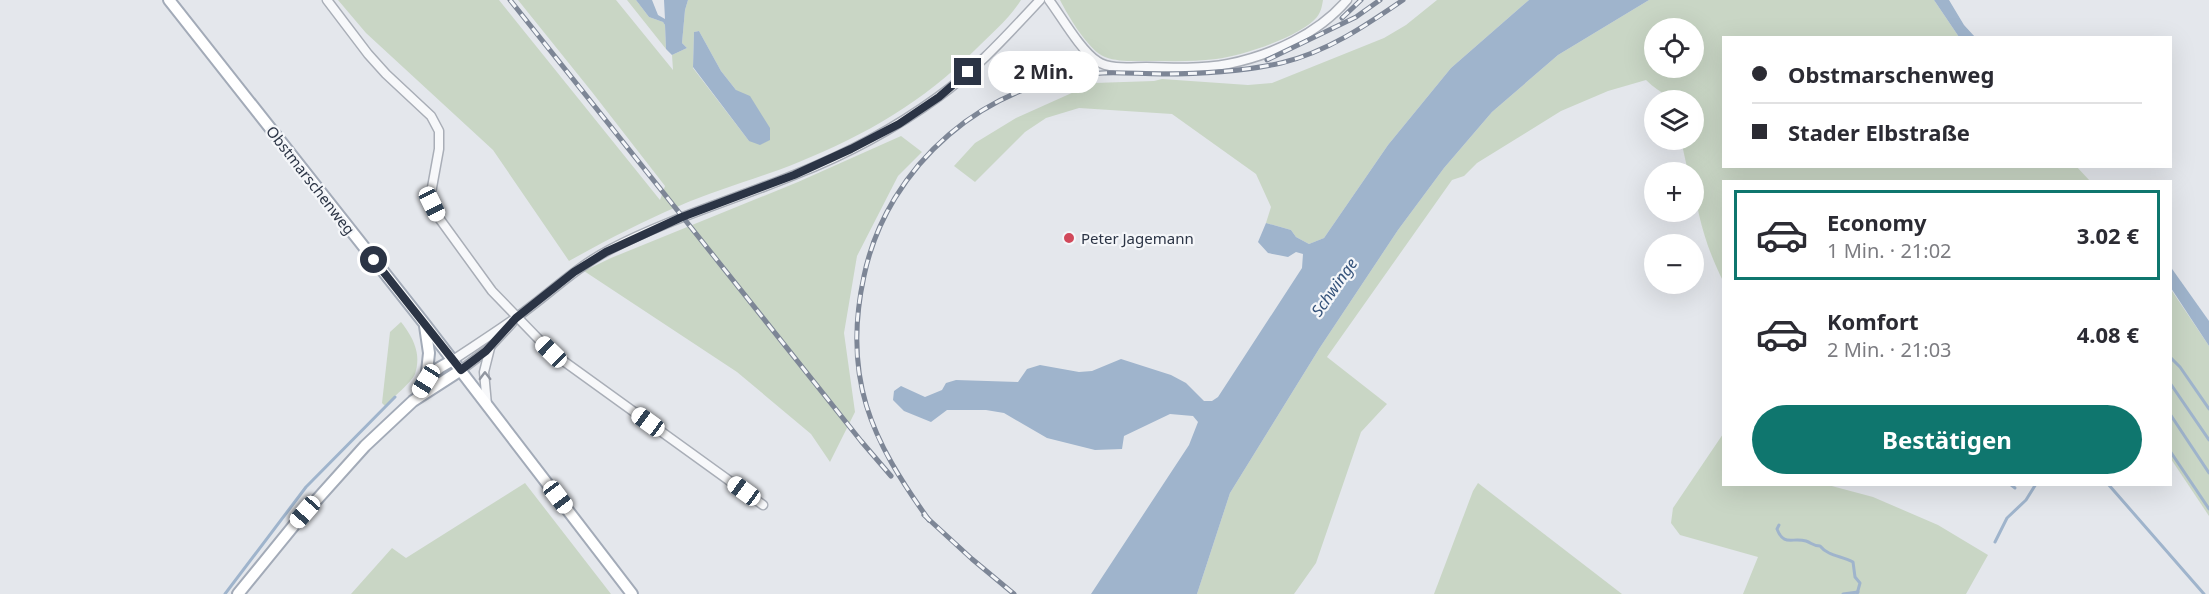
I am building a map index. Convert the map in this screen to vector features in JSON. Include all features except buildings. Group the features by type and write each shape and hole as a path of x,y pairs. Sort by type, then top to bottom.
{"main road":[{"name":"Obstmarschenweg","path":"169,0 461,370 632,594"},
{"path":"424,323 429,353 426,381"},
{"path":"413,401 426,381 439,368 453,360"},
{"path":"238,594 342,470 413,401 461,370"}],"street":[{"path":"327,0 368,54 431,116 439,131 439,149 431,193 432,204 439,218 492,291 551,352 763,505"},
{"path":"453,360 516,318 574,272 616,247 682,217 814,167 899,124 939,97 968,72 994,49 1040,0"},
{"path":"1049,0 1085,50 1097,61 1111,66 1162,67 1227,64 1257,56 1294,42 1322,24 1347,0"},
{"path":"461,370 490,348 516,318"},
{"path":"487,405 484,372 490,348"}],"green space":[{"path":"338,0 499,0 660,200 665,186 518,0 616,0 673,70 672,55 687,48 682,43 688,0 1021,0 1011,14 956,68 915,101 871,128 824,152 665,212 569,261 493,150 366,33","holes":["699,31 721,71 736,90 749,141 693,68 694,32"]},
{"path":"627,0 636,0 649,17 663,22 666,49"},
{"path":"1060,0 1323,0 1318,15 1309,24 1298,32 1255,50 1207,60 1126,61 1105,57 1092,48"},
{"path":"1437,0 1529,0 1451,68 1388,145 1324,238 1309,244 1296,237 1291,230 1266,223 1271,207 1256,174 1172,114 1079,108 1046,118 1025,132 975,182 954,166 975,143 1016,118 1094,83 1162,79 1248,85 1272,83 1384,38 1406,25"},
{"path":"1649,0 1934,0 1958,36 1722,36 1722,168 2078,168 2089,180 1722,180 1722,279 1701,222 1704,222 1704,162 1686,162 1683,150 1704,150 1704,90 1659,90 1646,80 1608,91 1561,111 1477,163 1464,176 1452,180 1327,357 1387,404 1361,432 1316,563 1294,594 1197,594 1230,493 1319,349 1398,230 1444,168 1492,112 1558,55"},
{"path":"901,136 922,152 898,176 857,256 844,333 855,412 830,462 811,434 737,372 584,271 798,182"},
{"path":"2172,291 2209,346 2209,516 2172,460"},
{"path":"401,322 415,346 417,367 410,382 385,406 382,403 390,332"},
{"path":"1722,435 1722,486 1832,486 1873,497 1938,525 1988,555 1966,594 1743,594 1758,557 1680,535 1671,523 1673,508"},
{"path":"525,483 611,594 351,594 392,548 406,558"},
{"path":"1478,483 1622,594 1434,594"}],"water":[{"path":"636,0 652,0 658,15 665,19 664,0 688,0 682,43 687,48 672,55 666,49 665,25 649,17"},
{"name":"Schwinge","path":"1529,0 1649,0 1558,55 1492,112 1444,168 1398,230 1319,349 1230,493 1197,594 1091,594 1189,445 1198,422 1193,416 1170,414 1124,436 1122,449 1095,450 1047,438 1004,413 986,410 947,410 931,422 904,411 893,400 894,391 901,386 925,397 942,390 946,383 956,380 1018,382 1027,369 1040,365 1079,372 1092,371 1121,359 1171,375 1186,383 1204,401 1212,401 1218,397 1302,268 1303,254 1296,252 1288,257 1268,253 1258,242 1266,223 1291,230 1296,237 1309,244 1324,238 1388,145 1451,68"},
{"path":"1934,0 1949,0 1964,25 1974,36 1958,36"},
{"path":"699,31 721,71 736,90 750,96 770,128 770,140 760,145 749,141 693,67 694,32"},
{"path":"2172,269 2209,321 2209,346 2172,290"}],"waterway":[{"path":"2172,359 2209,409"},
{"path":"2172,386 2209,440"},
{"path":"225,594 306,487 395,397"},
{"path":"2172,417 2209,473"},
{"path":"2172,454 2209,509"},
{"path":"1995,542 2007,518 2026,500 2035,486"},
{"path":"2110,486 2204,594"},
{"path":"1779,525 1777,529 1786,540 1806,541 1853,562 1855,577 1860,583 1857,594"},
{"path":"1843,594 1858,592"}],"railway":[{"path":"510,0 891,476"},
{"path":"1342,18 1361,0"},
{"path":"1267,60 1356,17 1380,0"},
{"path":"929,520 891,462 877,434 860,376 857,345 858,312 864,276 876,236 895,198 919,164 949,135 983,110 1020,91 1060,79 1102,73 1207,73 1281,63 1330,45 1403,0"},
{"path":"924,515 1014,594"}],"place":[{"name":"Peter Jagemann","path":"1069,238"}],"route":[{"path":"374,260 461,370 480,357 516,318 574,272 606,252 682,217 794,175 869,141 939,97 968,72"}]}
